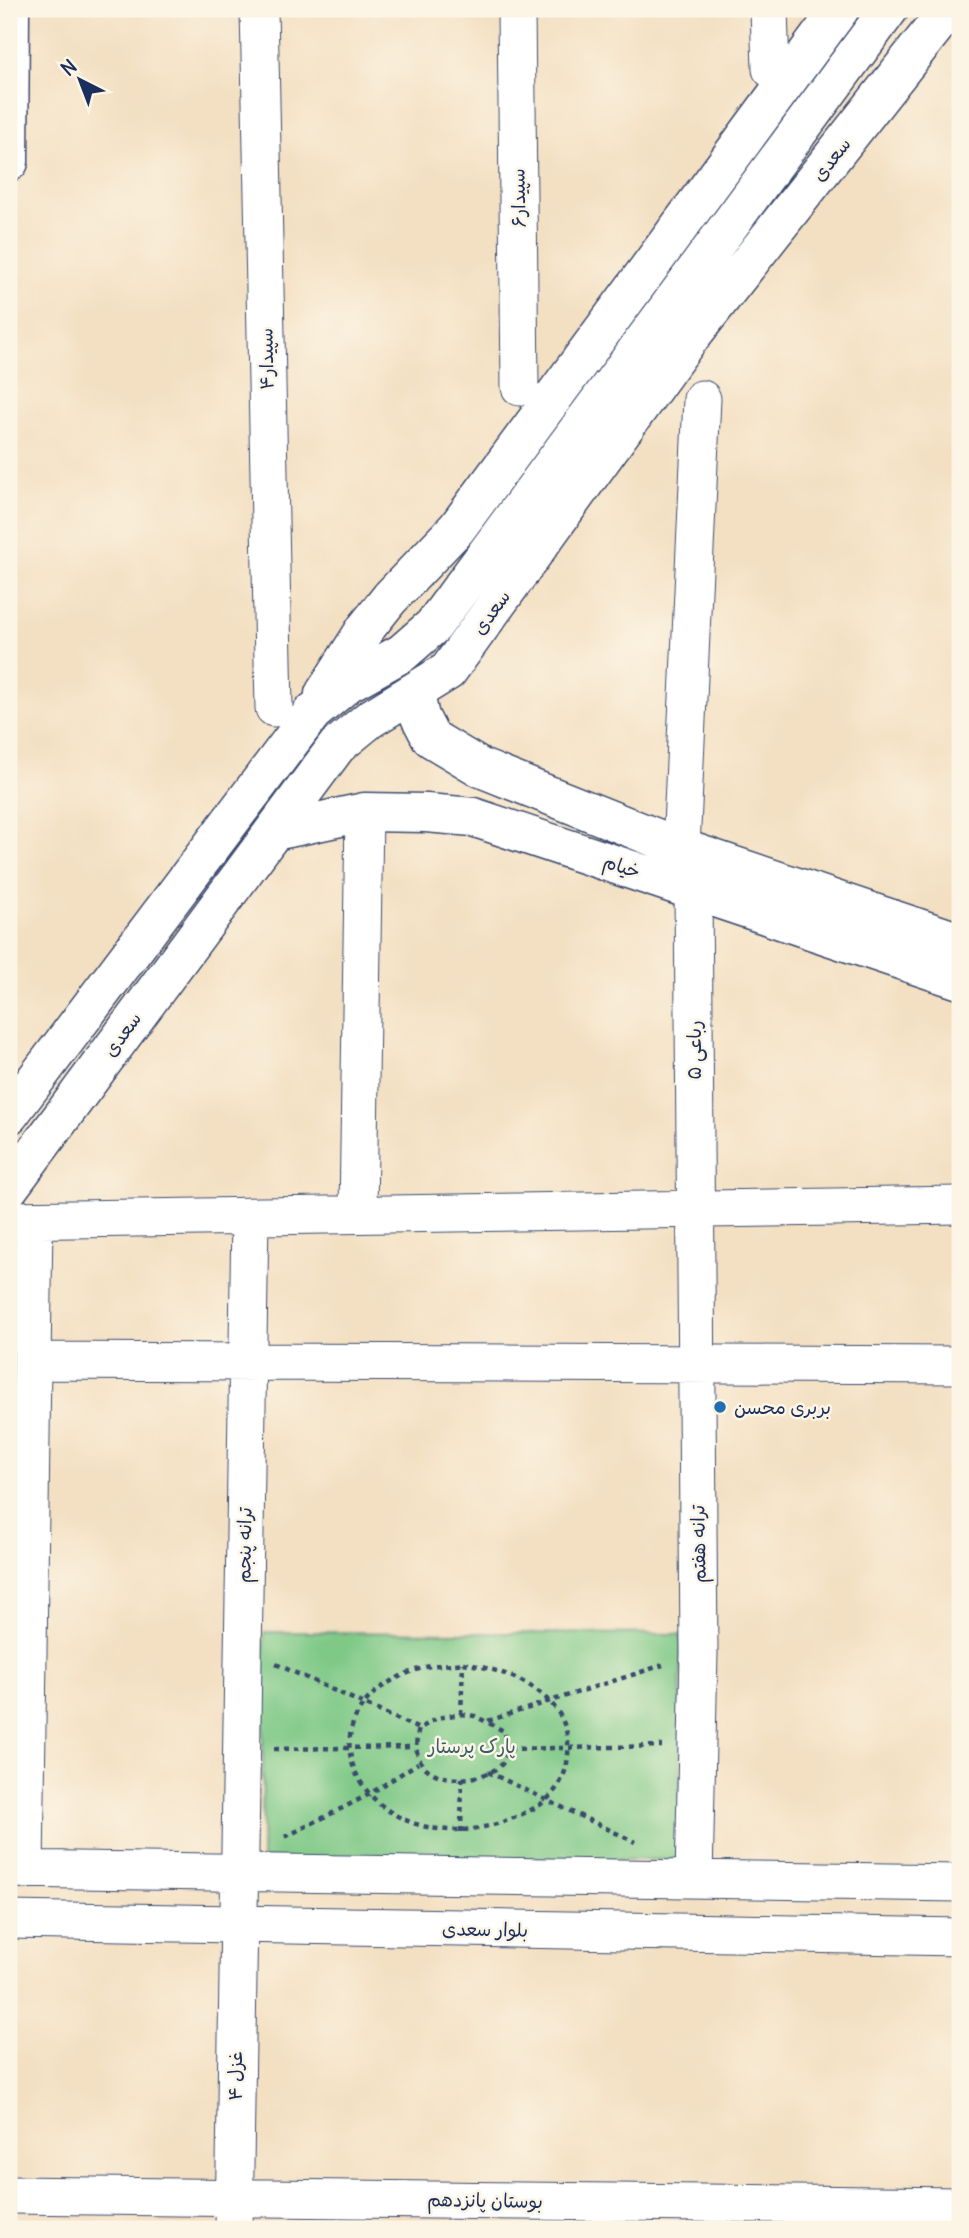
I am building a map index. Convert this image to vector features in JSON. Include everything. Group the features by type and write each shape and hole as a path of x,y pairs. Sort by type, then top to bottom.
{"street":[{"path":"9,162 10,9"},
{"name":"سپیدار۴","path":"259,9 274,708"},
{"name":"سپیدار۶","path":"516,9 520,387"},
{"path":"769,9 771,69"},
{"name":"سعدی","path":"12,1101 312,712 366,628 390,598 428,563 457,528 840,9"},
{"name":"سعدی","path":"312,712 348,682 402,653 433,626 889,9"},
{"name":"سعدی","path":"9,1188 337,746 370,719 415,694 448,671 685,344 949,9"},
{"path":"681,848 702,399"},
{"name":"خیام","path":"415,694 420,718 431,738 450,752 499,775 681,848 960,942"},
{"path":"426,813 445,786 450,752"},
{"path":"480,820 477,809 480,795 484,786 499,775"},
{"path":"358,1214 364,812"},
{"name":"خیام","path":"275,831 364,812 426,813 480,820 960,980"},
{"name":"رباعی ۵","path":"693,890 695,1209"},
{"path":"960,1205 21,1220 32,1360 18,1654 17,1870 239,1866 694,1879 960,1883"},
{"name":"ترانه هفتم","path":"694,1879 699,1653 695,1209"},
{"name":"ترانه پنجم","path":"239,1866 250,1217"},
{"path":"32,1360 960,1364"},
{"name":"غزل ۴","path":"234,2213 236,1924 239,1866"},
{"path":"903,1937 918,1932 929,1919 929,1903 921,1889 906,1882"},
{"name":"بلوار سعدی","path":"9,1920 960,1937"},
{"name":"بوستان پانزدهم","path":"9,2195 234,2213 960,2206"}],"path":[{"path":"243,1648 419,1729"},
{"path":"488,1721 699,1653"},
{"path":"461,1714 463,1663"},
{"path":"463,1663 494,1668 522,1680 551,1700 561,1714 569,1748 566,1768 558,1787 545,1802 490,1828 461,1832 413,1823 368,1795 354,1773 348,1747 352,1724 363,1704 393,1682 426,1667 463,1663"},
{"path":"461,1714 488,1721 504,1731 509,1749 502,1764 488,1772 461,1778 427,1772 418,1763 413,1747 419,1729 437,1718 461,1714"},
{"path":"509,1749 697,1745"},
{"path":"241,1749 413,1747"},
{"path":"239,1866 368,1795 418,1763"},
{"path":"488,1772 545,1802 647,1847"},
{"path":"461,1778 461,1832"}],"green space":[{"name":"پارک پرستار","path":"264,1632 681,1634 680,1860 262,1859"}],"place":[{"name":"بربری محسن","path":"720,1407"}]}
